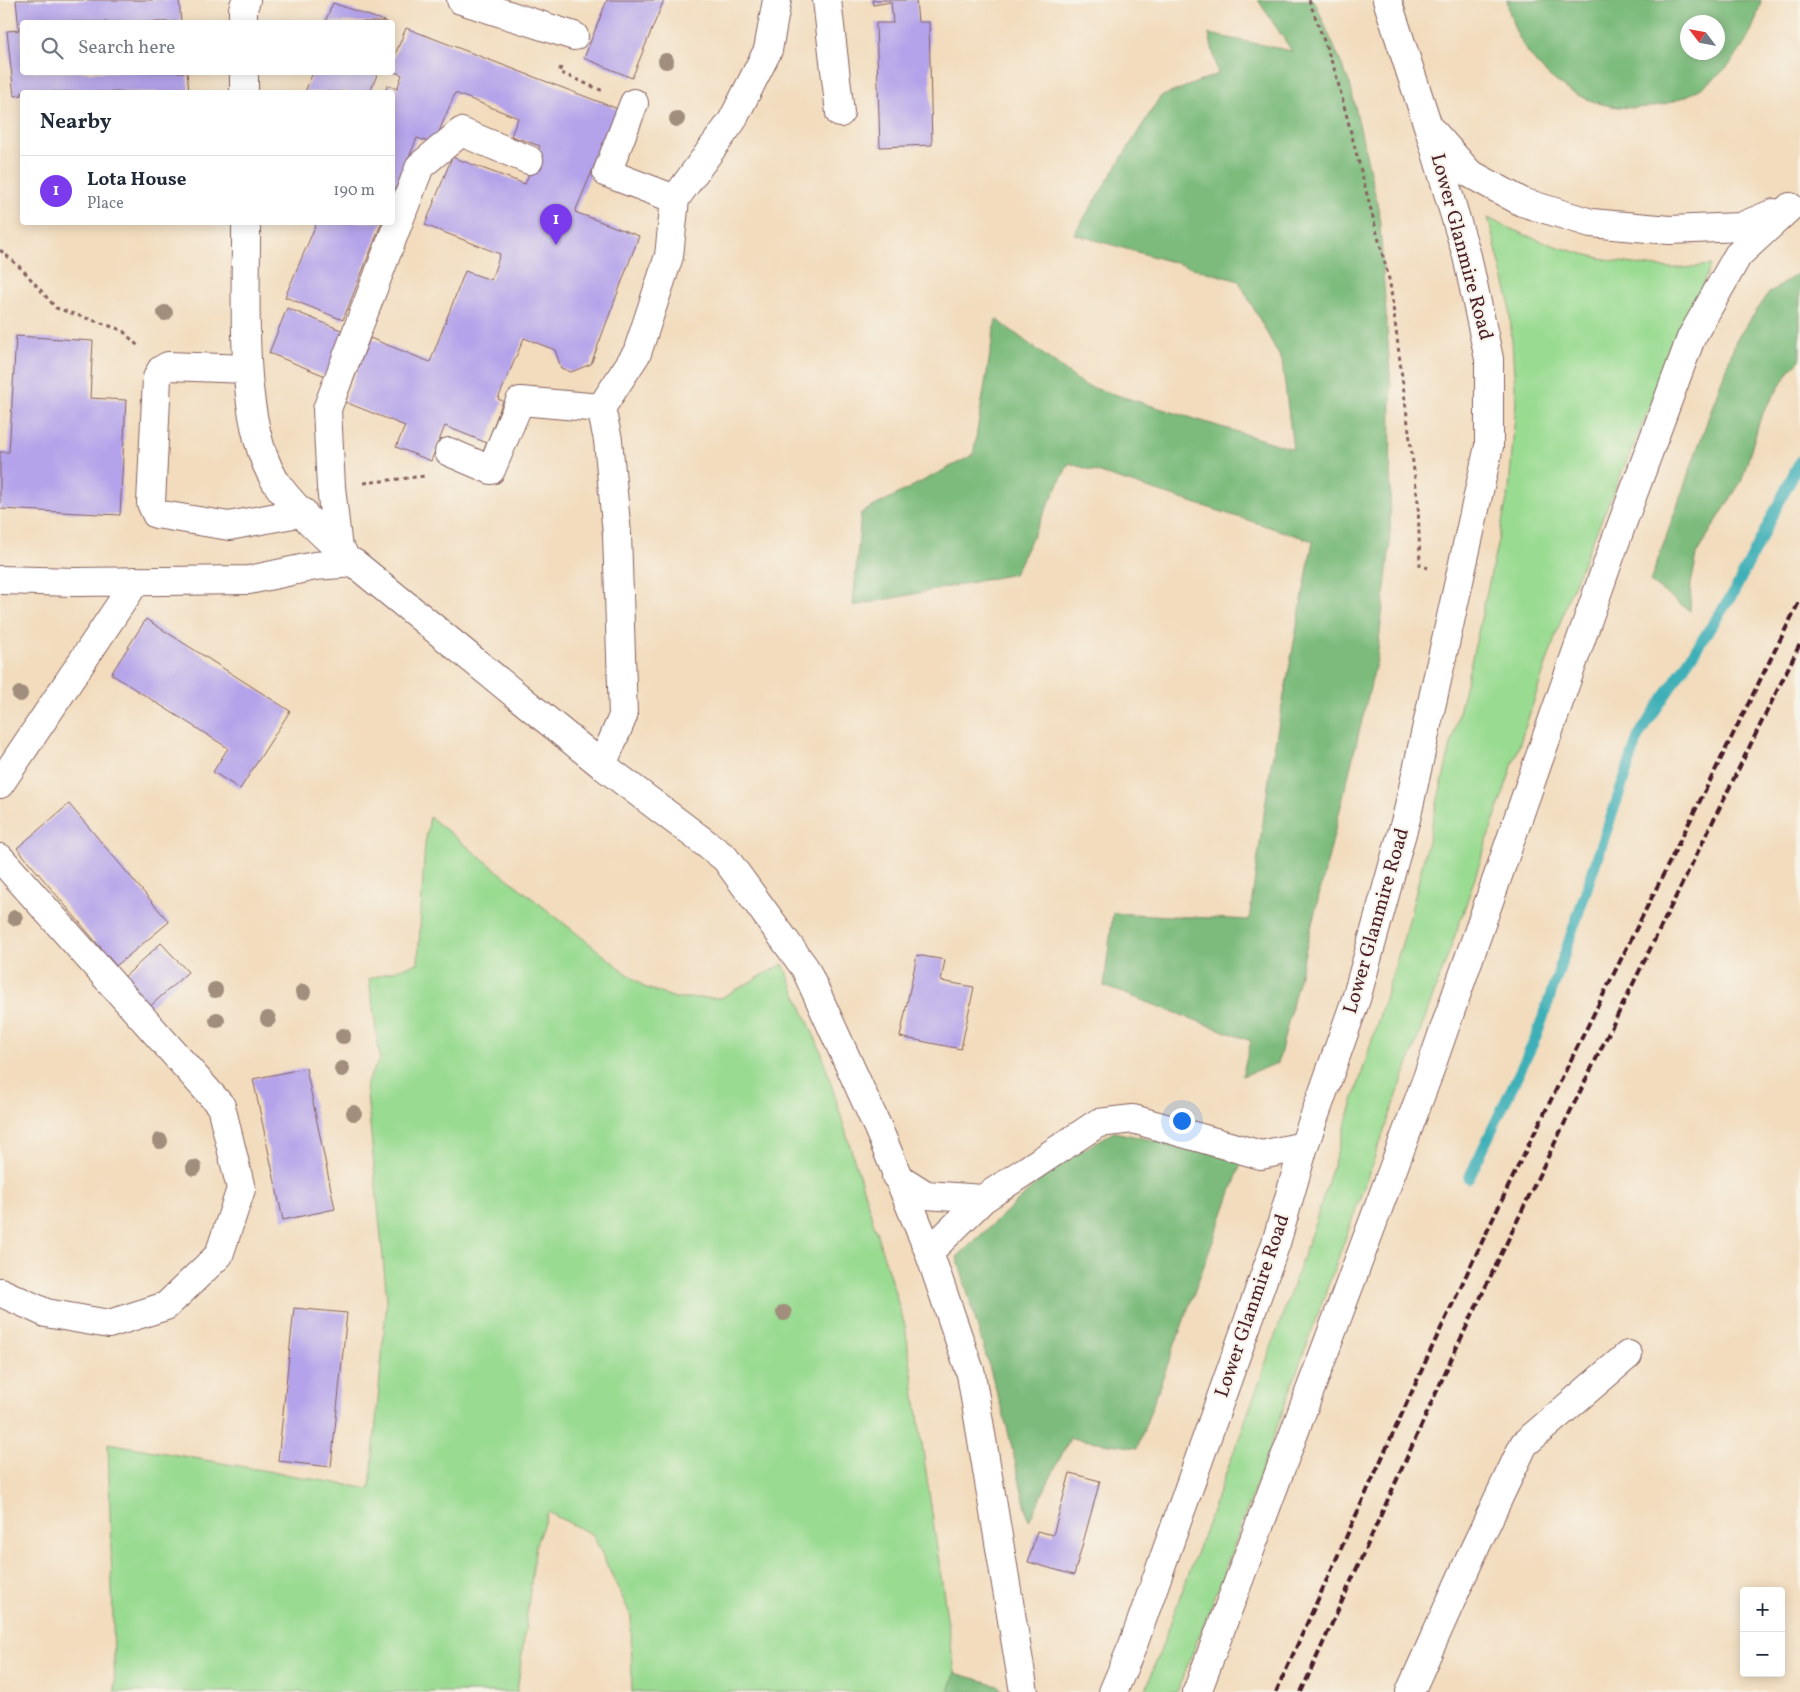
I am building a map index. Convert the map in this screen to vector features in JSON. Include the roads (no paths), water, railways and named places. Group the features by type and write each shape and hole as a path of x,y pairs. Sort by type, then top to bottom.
{"main road":[{"path":"243,20 243,9 246,0"},
{"path":"461,0 574,36"},
{"path":"602,765 623,716 617,534 608,440 601,408 637,353 668,256 675,200 732,121 768,50 777,0"},
{"path":"827,0 840,113"},
{"name":"Lower Glanmire Road","path":"1113,1692 1137,1636 1266,1270 1304,1146 1356,999 1407,815 1489,446 1489,359 1467,256 1428,126 1387,0"},
{"path":"244,75 244,90"},
{"path":"634,103 607,173 675,200"},
{"path":"1428,126 1469,173 1522,202 1591,223 1670,230 1740,227 1795,204"},
{"path":"346,556 331,487 327,409 420,166 461,132 529,160"},
{"path":"1197,1692 1424,1087 1610,556 1691,338 1738,255 1795,204"},
{"path":"246,225 247,368 257,434 266,463 279,487 346,556 602,765 725,858 805,968 878,1128 896,1176 929,1252 971,1374 1024,1692"},
{"path":"247,368 168,366 161,370 157,378 151,503 156,514 229,526 303,512"},
{"path":"449,452 491,470 520,401 601,408"},
{"path":"0,580 249,580 315,566 346,556"},
{"path":"0,784 136,580"},
{"path":"0,858 220,1106 242,1189 219,1255 166,1306 109,1324 46,1313 0,1292"},
{"path":"929,1252 983,1199 1098,1123 1133,1119 1261,1155 1304,1146"},
{"path":"896,1176 926,1195 983,1199"},
{"path":"1410,1692 1524,1444 1628,1355"}],"waterway":[{"path":"1469,1178 1537,1035 1639,735 1734,592 1800,461"}],"railway":[{"path":"1276,1692 1434,1343 1520,1162 1800,600"},
{"path":"1301,1692 1454,1353 1540,1173 1800,644"}],"place":[{"name":"Lota House","path":"556,245"}]}
